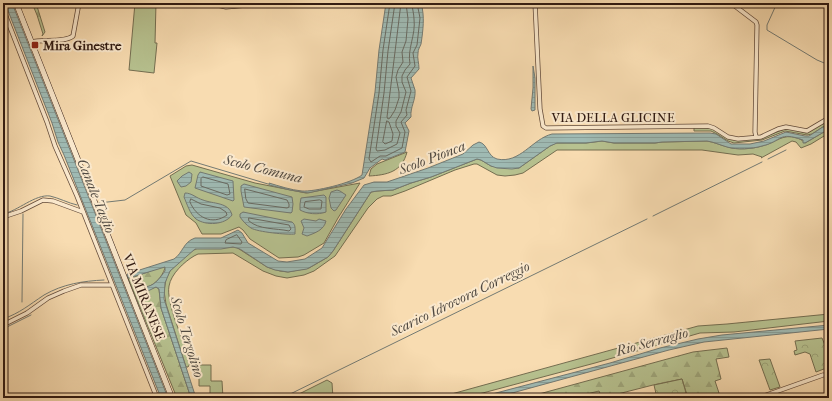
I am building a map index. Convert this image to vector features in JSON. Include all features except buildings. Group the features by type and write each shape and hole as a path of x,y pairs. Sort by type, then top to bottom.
{"main road":[{"name":"VIA MIRANESE","path":"16,3 172,398"}],"street":[{"path":"32,42 45,40 67,40 73,36 80,3"},
{"path":"209,3 226,7 271,3"},
{"name":"VIA DELLA GLICINE","path":"535,3 540,109 543,126 550,129 708,126 732,139 756,138 786,128 807,131 829,118"},
{"path":"731,3 756,22 757,25 756,138"},
{"path":"3,9 55,146 157,398"},
{"path":"3,217 21,212 43,200 53,201 83,212"},
{"path":"3,325 27,313 48,298 64,291 81,286 112,285"},
{"path":"758,398 823,375"}],"green space":[{"path":"32,3 36,3 45,32 42,36 43,34"},
{"path":"135,3 156,3 155,43 157,43 154,73 129,70"},
{"path":"829,119 829,123 812,134 807,135 785,131 762,140 734,143 711,131 694,131 694,127 712,128 728,138 737,140 758,139 785,129 806,133"},
{"path":"829,129 829,133 811,144 801,148 796,142 792,141 761,158 762,157 753,154 738,155 702,150 557,150 523,173 505,176 497,175 477,164 474,164 455,170 405,191 391,196 383,196 377,199 368,208 335,256 314,271 304,275 287,278 276,276 263,271 233,253 198,254 178,269 172,277 169,286 172,310 191,362 188,367 186,367 166,304 164,291 166,279 170,271 190,252 198,248 236,247 267,267 280,271 288,272 309,268 328,257 333,251 371,192 393,190 477,159 491,166 519,168 556,143 586,143 602,141 614,143 655,143 707,141 740,149 767,145 787,137 798,138 805,143"},
{"path":"407,152 405,159 398,168 382,175 369,176 371,169 377,164"},
{"path":"192,165 255,183 306,193 360,183 324,243 298,257 279,258 250,239 239,227 221,234 202,234 196,223 186,215 170,176 186,166"},
{"path":"161,267 165,268 160,277 155,283 145,288 143,291 156,287 159,289 161,308 191,398 177,398 128,278"},
{"path":"829,314 829,321 734,332 700,333 464,398 437,398 698,326"},
{"path":"822,338 829,355 829,367 816,372 810,354 805,352 795,355 794,351 797,350 795,341"},
{"path":"727,348 729,357 716,359 721,379 715,381 719,393 706,398 688,398 682,379 602,398 599,391 570,398 540,398 539,394 693,352"},
{"path":"770,359 780,387 770,390 759,360"},
{"path":"199,365 211,365 211,381 222,381 223,398 210,398 210,386 199,386"},
{"path":"682,379 686,393 669,398 657,398 654,385"},
{"path":"327,380 332,383 333,398 291,398"},
{"path":"599,390 601,398 570,398"}],"water":[{"path":"5,3 12,3 168,398 161,398 58,142"},
{"path":"386,3 421,3 423,13 421,44 418,50 419,69 411,78 415,90 415,97 411,110 411,117 405,123 409,131 405,152 385,160 382,159 370,168 364,178 352,183 308,193 269,185 269,183 294,190 308,191 342,184 362,175 375,92"},
{"path":"533,66 535,78 535,110 532,111 531,109"},
{"path":"829,123 829,129 805,143 803,143 803,140 789,136 769,144 744,149 735,149 707,141 614,143 602,141 586,143 557,143 550,146 519,168 497,168 477,159 393,190 371,192 333,251 328,257 307,269 288,272 275,270 267,267 240,249 233,247 221,249 195,249 170,271 165,283 164,299 196,398 191,398 161,308 159,289 156,287 148,291 142,290 143,287 150,286 158,280 165,271 165,267 128,278 127,274 174,259 188,242 195,238 221,238 238,230 242,233 248,243 278,261 287,262 305,259 322,248 346,209 364,185 374,182 387,182 428,168 463,154 479,142 484,145 491,155 497,159 505,160 519,155 538,141 552,134 710,133 716,134 731,144 750,144 764,141 786,132 809,136"},
{"path":"189,172 192,174 191,182 186,186 181,187 177,181"},
{"path":"200,172 233,181 234,200 233,201 195,188"},
{"path":"244,184 292,197 292,212 244,207 241,186"},
{"path":"337,190 346,195 334,211 331,208 329,198 331,192"},
{"path":"185,193 203,200 220,204 228,208 232,215 220,223 205,223 200,221 190,212 184,197"},
{"path":"324,195 326,197 326,212 313,214 300,210 301,198"},
{"path":"243,212 292,222 295,226 295,234 273,233 251,228 240,217 240,214"},
{"path":"304,219 316,221 319,219 326,221 321,229 307,236 302,234 304,228 301,221"},
{"path":"829,325 829,329 704,342 669,350 494,398 477,398 698,339 722,335"}],"waterway":[{"path":"777,3 767,25 767,30 817,60 829,65"},
{"name":"Scarico Idrovora Correggio","path":"768,159 786,150"},
{"name":"Scolo Comuna","path":"99,203 125,200 191,161 268,184"},
{"name":"Scarico Idrovora Correggio","path":"653,216 762,162"},
{"name":"Scolo Comuna","path":"3,214 44,196 50,196 77,205"},
{"path":"22,302 23,214"},
{"name":"Scarico Idrovora Correggio","path":"282,398 647,219"},
{"name":"Scolo Pionca","path":"3,319 9,317 58,288 81,282 104,280"},
{"path":"3,329 31,315"}],"place":[{"name":"Mira Ginestre","path":"35,45"}],"water label":[{"name":"Canale Taglio","path":"96,196"},
{"name":"Scolo Tergolino","path":"187,337"},
{"name":"Rio Serraglio","path":"652,342"}]}
